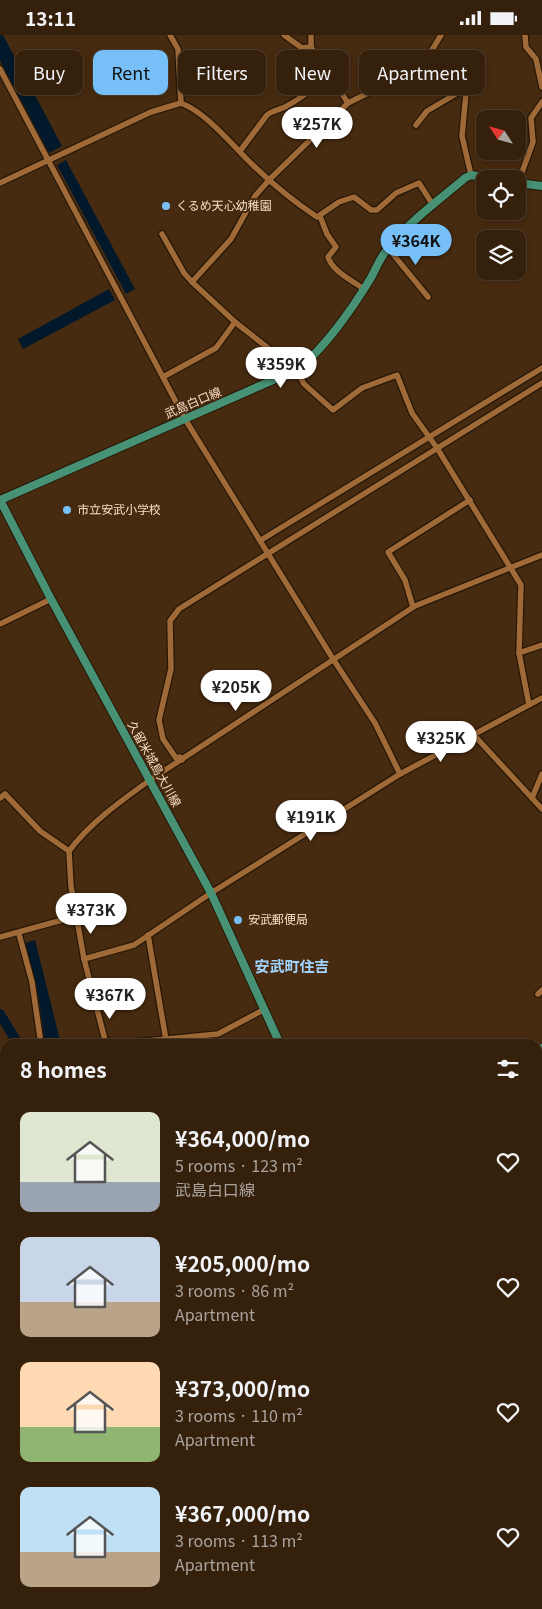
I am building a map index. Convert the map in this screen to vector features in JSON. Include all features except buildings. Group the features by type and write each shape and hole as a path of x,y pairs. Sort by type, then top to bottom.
{"main road":[{"path":"471,175 476,176"},
{"name":"武島白口線","path":"0,500 296,370 316,353 364,289 388,248 433,205 471,175"},
{"path":"526,184 542,186"},
{"name":"久留米城島大川線","path":"0,500 51,599 211,893 278,1039"}],"street":[{"path":"170,35 178,49 181,103"},
{"path":"284,35 302,48 311,47"},
{"path":"311,35 311,47 313,50"},
{"path":"432,50 441,35"},
{"path":"525,35 526,47 536,59 542,87"},
{"path":"0,69 185,419 333,659 375,723 400,774"},
{"path":"240,151 267,115 273,110 284,108 304,95"},
{"path":"343,95 348,103"},
{"path":"192,282 231,239 255,196 270,179 348,103 362,95"},
{"path":"416,125 427,111 454,95"},
{"path":"465,95 462,136 471,175"},
{"path":"0,183 151,112 181,103 188,106 270,179 314,215 320,216 339,202 354,197 371,210 377,210 396,193 420,183 433,205"},
{"path":"523,170 533,142 531,118 542,103"},
{"path":"320,216 326,234 336,247 328,257 330,261 340,272 364,289"},
{"path":"162,234 184,273 192,282 235,323 296,370 304,384 333,410 362,388 397,375 412,413 430,437 470,500 512,567 521,585 519,653 529,705"},
{"path":"388,248 428,297"},
{"path":"163,377 216,348 235,323"},
{"path":"261,541 542,368"},
{"path":"182,760 180,757 176,757 163,739 159,719 171,669 170,621 179,609 542,383"},
{"path":"413,607 405,580 388,552 470,500"},
{"path":"105,1039 84,959 71,886 69,851 87,830 150,780 413,607 542,555"},
{"path":"0,624 51,599"},
{"path":"519,653 542,645"},
{"path":"84,959 134,945 211,893 400,774 542,699"},
{"path":"473,734 542,809"},
{"path":"532,799 542,774"},
{"path":"0,798 5,794 40,831 69,851"},
{"path":"0,937 19,934 77,916"},
{"path":"19,934 32,983 40,1039"},
{"path":"148,935 166,1039"},
{"path":"175,1039 218,1034 265,1009"}],"water":[{"path":"0,35 3,35 15,58 15,89 0,61"},
{"path":"18,95 35,95 62,146 49,153"},
{"path":"66,160 135,289 126,294 57,165"},
{"path":"109,289 115,300 23,349 18,339"},
{"path":"35,940 60,1039 44,1039 39,1001 25,943"}],"waterway":[{"path":"0,1014 15,1039"}],"place":[{"name":"くるめ天心幼稚園","path":"166,206"},
{"name":"市立安武小学校","path":"67,510"},
{"name":"安武郵便局","path":"238,920"}],"district":[{"name":"安武町住吉","path":"292,967"}]}
